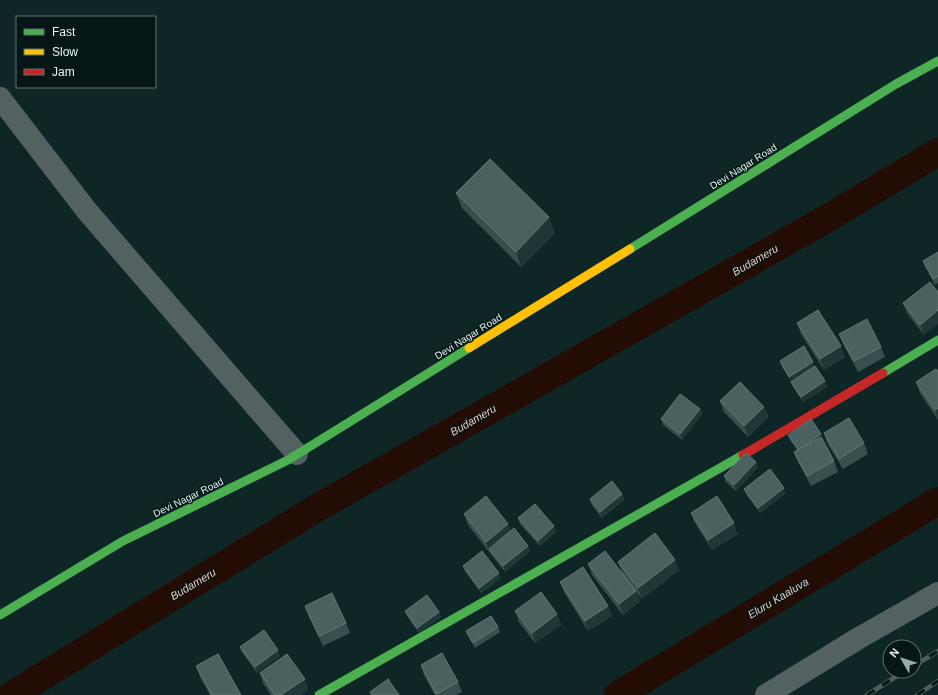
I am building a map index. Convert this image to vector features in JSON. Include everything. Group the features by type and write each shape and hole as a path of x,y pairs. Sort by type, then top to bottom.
{"street":[{"name":"Devi Nagar Road","path":"0,614 123,541 297,454 896,84 938,61"},
{"path":"0,98 87,211 297,454"},
{"path":"319,695 701,480 938,340"},
{"path":"766,695 859,638 938,593"}],"building":[{"path":"490,159 549,217 516,252 456,193"},
{"path":"938,252 938,276 933,279 923,261"},
{"path":"930,282 938,292 938,310 920,325 903,303"},
{"path":"818,310 841,346 820,359 797,323"},
{"path":"867,319 881,347 854,361 839,334"},
{"path":"804,346 813,362 789,377 780,361"},
{"path":"815,366 825,381 801,397 791,382"},
{"path":"936,369 938,371 938,408 935,410 916,382"},
{"path":"740,382 764,407 744,426 720,401"},
{"path":"680,394 700,409 680,434 661,419"},
{"path":"849,418 864,443 839,459 824,433"},
{"path":"811,419 821,434 799,450 788,435"},
{"path":"821,437 834,461 807,476 794,452"},
{"path":"746,453 756,462 734,485 724,476"},
{"path":"770,469 784,488 758,508 744,489"},
{"path":"612,481 622,494 600,512 590,499"},
{"path":"486,496 508,524 486,542 464,514"},
{"path":"717,496 734,523 708,540 691,513"},
{"path":"535,504 554,526 538,541 518,518"},
{"path":"514,528 528,546 503,566 489,549"},
{"path":"655,533 675,560 638,588 618,562"},
{"path":"482,551 499,573 479,588 463,566"},
{"path":"605,551 636,591 619,604 588,564"},
{"path":"583,567 608,606 585,621 560,582"},
{"path":"541,592 557,614 532,633 515,611"},
{"path":"332,593 346,623 319,636 305,606"},
{"path":"427,595 439,612 417,628 405,611"},
{"path":"491,616 498,627 473,643 466,631"},
{"path":"264,630 278,650 255,667 240,647"},
{"path":"442,653 458,682 436,694 421,665"},
{"path":"218,654 241,695 212,695 196,666"},
{"path":"287,654 305,679 281,695 275,695 260,673"},
{"path":"388,679 399,695 372,695 370,692"}],"waterway":[{"name":"Budameru","path":"12,695 317,508 828,218 938,152"},
{"name":"Eluru Kaaluva","path":"618,695 938,501"}],"railway":[{"path":"922,661 938,651"},
{"path":"867,695 892,679"},
{"path":"917,695 938,681"}],"traffic: fast":[{"path":"630,249 896,84 938,61"},
{"path":"883,373 938,340"},
{"path":"0,615 123,541 288,460 469,348"},
{"path":"319,695 743,455"}],"traffic: slow":[{"path":"469,348 630,249"}],"traffic: jam":[{"path":"743,455 883,373"}]}
